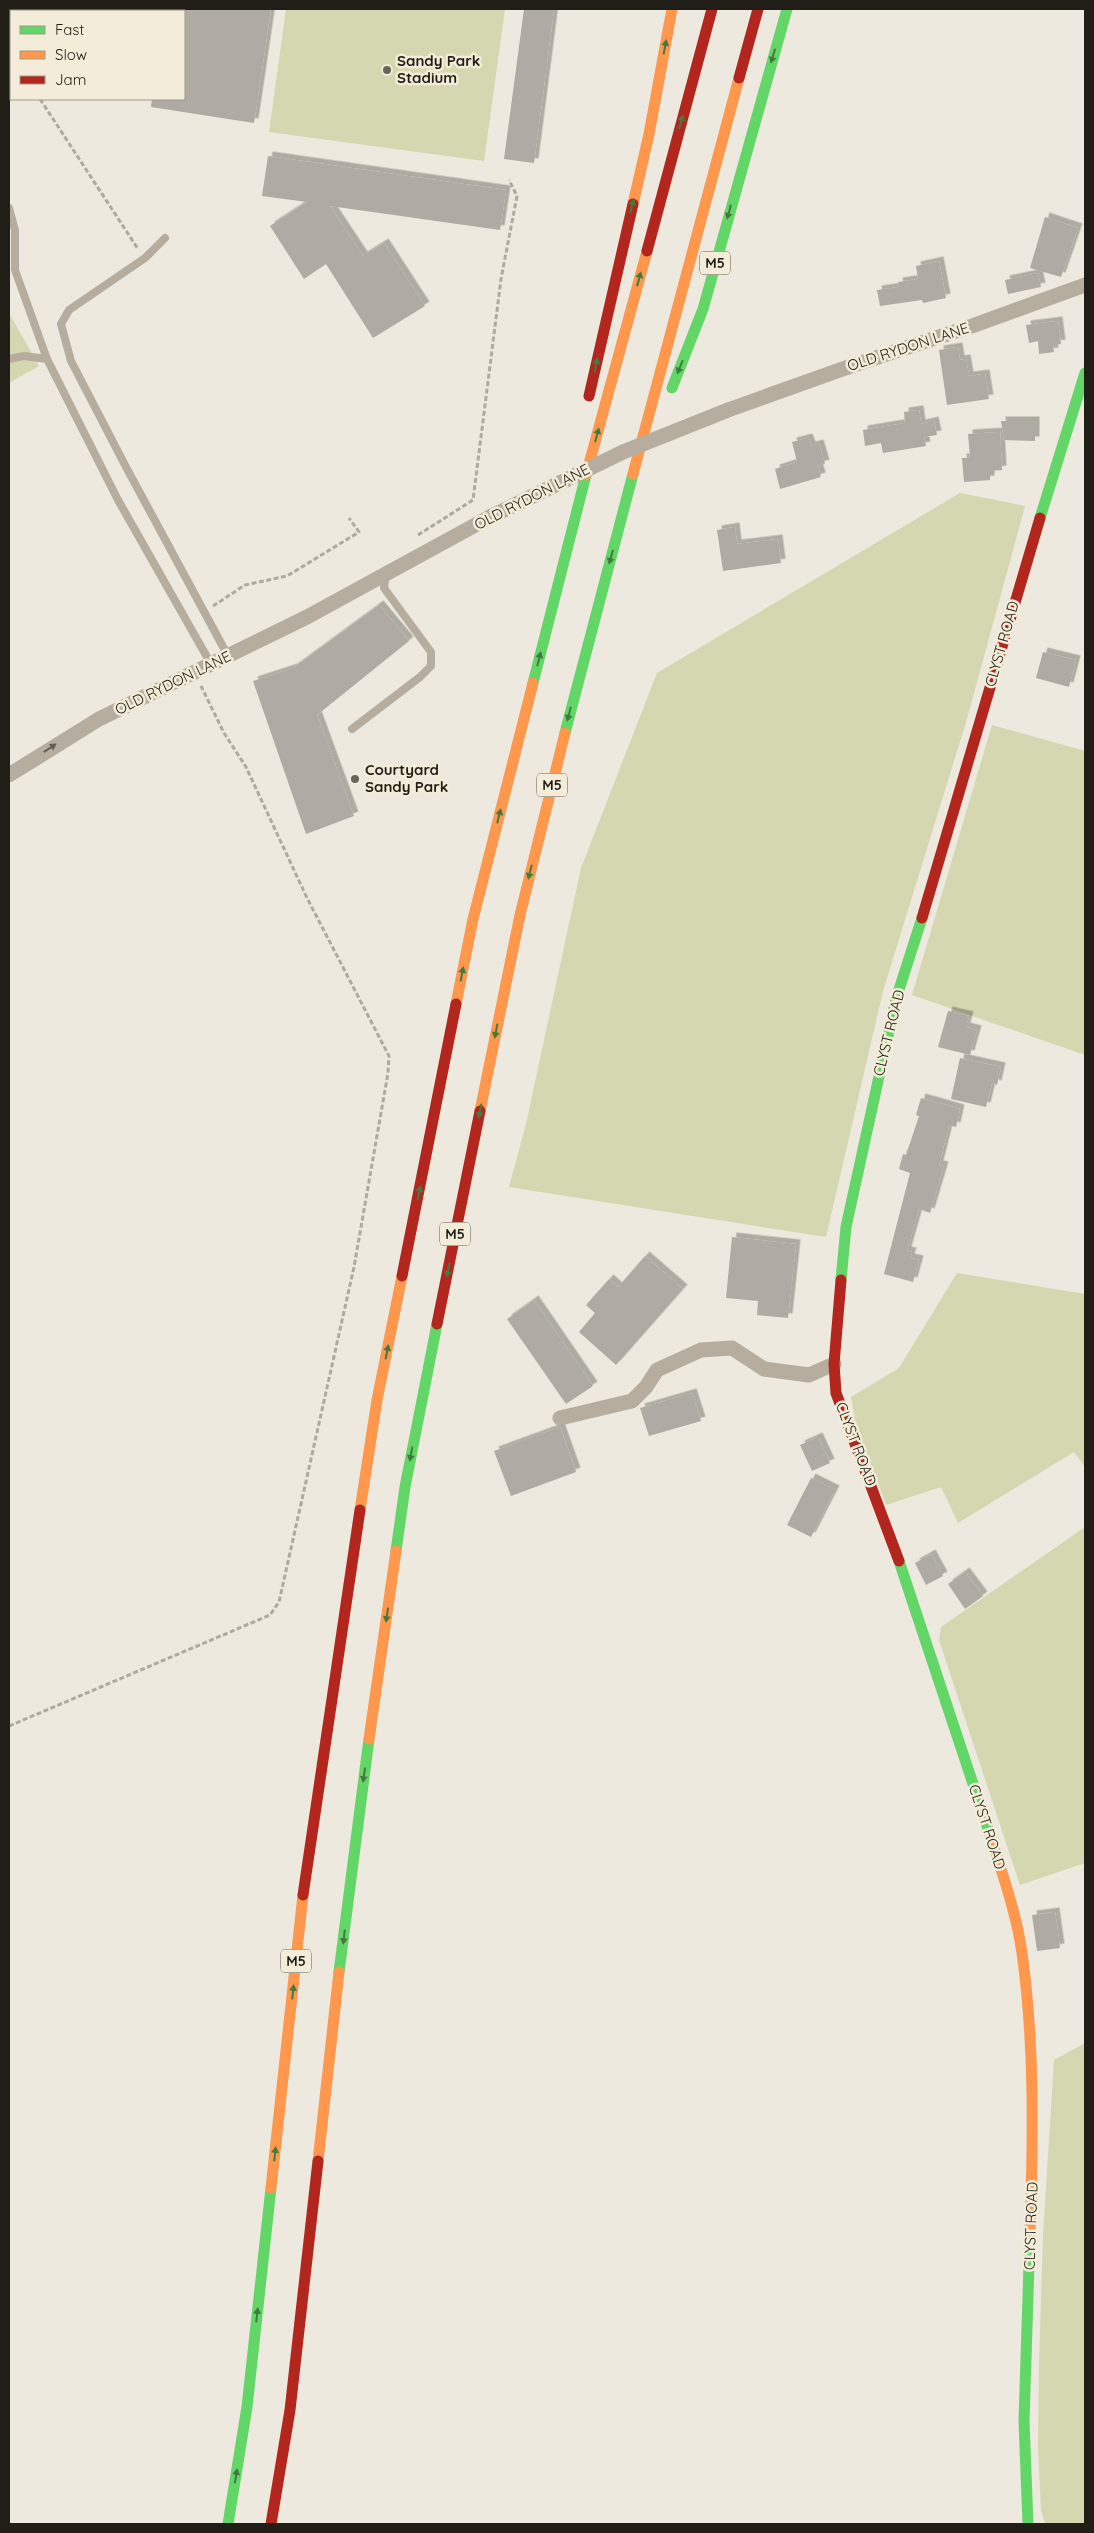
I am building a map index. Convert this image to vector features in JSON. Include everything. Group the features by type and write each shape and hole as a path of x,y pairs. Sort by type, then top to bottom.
{"main road":[{"path":"586,411 648,134 672,9"},
{"name":"M5","path":"228,2524 247,2407 306,1870 377,1400 473,919 575,516 712,9"},
{"name":"M5","path":"271,2524 290,2410 351,1868 407,1478 520,915 573,700 758,9"},
{"name":"M5","path":"624,510 703,309 787,9"},
{"name":"CLYST ROAD","path":"1028,2524 1024,2421 1034,2143 1030,2038 1022,1953 1014,1914 993,1843 901,1567 836,1393 834,1364 846,1227 896,999 940,859 1016,595 1085,373"},
{"name":"M5","path":"575,516 577,459"}],"street":[{"name":"OLD RYDON LANE","path":"9,774 73,734 386,574 490,517 622,452 728,410 1085,285"},
{"path":"560,1418 632,1402 646,1387 657,1370 701,1350 732,1348 764,1368 809,1375 834,1364"}],"lane":[{"path":"9,208 15,230 15,270 47,359 118,500 211,664"},
{"path":"166,238 145,258 69,310 61,324 63,336 72,360 126,467 228,656"},
{"path":"9,359 24,356 47,359"},
{"path":"352,729 420,678 431,666 431,652 384,588 386,574"}],"path":[{"path":"41,100 145,258"},
{"path":"415,537 473,500 501,279 518,196 509,180"},
{"path":"212,607 245,585 286,576 359,532 349,518"},
{"path":"207,598 216,614"},
{"path":"9,1726 270,1616 279,1602 354,1267 388,1073 388,1056 307,898 246,767 188,675"}],"green space":[{"name":"Sandy Park Stadium","path":"286,9 505,9 484,161 269,132"},
{"path":"9,313 39,366 9,383"},
{"path":"960,493 1025,506 967,719 883,991 826,1237 509,1187 526,1124 581,868 657,673"},
{"path":"992,725 1085,751 1085,1055 912,995"},
{"path":"957,1273 1085,1294 1085,1467 1074,1452 958,1523 941,1487 886,1505 856,1425 851,1397 899,1368"},
{"path":"1085,1527 1085,1863 1020,1885 939,1640 941,1627"},
{"path":"1085,2043 1085,2524 1045,2524 1041,2510 1038,2448 1039,2363 1043,2235 1054,2060"}],"building":[{"path":"271,9 254,123 151,107 152,100 185,100 184,10"},
{"name":"Sandy Park Stadium","path":"524,9 554,9 534,163 504,159"},
{"path":"268,156 506,190 500,230 330,206 363,256 384,243 425,306 373,338 326,264 304,279 270,226 307,202 262,196"},
{"path":"1045,217 1078,228 1061,277 1030,268"},
{"path":"939,261 946,298 923,303 922,300 880,306 877,290 899,287 898,282 918,279 916,266"},
{"path":"1038,273 1041,287 1008,294 1005,280"},
{"path":"1058,321 1061,344 1053,345 1054,352 1039,354 1038,341 1029,343 1026,325"},
{"path":"958,347 960,360 966,359 969,376 985,374 989,399 947,405 939,350"},
{"path":"919,410 921,424 934,421 937,435 924,437 926,446 883,453 881,443 865,446 863,430 905,423 904,412"},
{"path":"1001,421 1035,421 1035,441 1004,440"},
{"path":"1000,432 1002,470 990,471 990,480 964,482 962,458 970,458 968,434"},
{"path":"808,438 811,446 819,444 825,464 818,466 821,477 780,489 775,469 797,462 792,442"},
{"path":"735,527 737,544 778,539 781,563 723,571 717,530"},
{"path":"379,605 409,641 317,715 354,816 306,834 253,681 293,668"},
{"path":"1043,652 1076,660 1069,687 1036,678"},
{"path":"948,1011 969,1016 966,1027 977,1030 970,1055 938,1047"},
{"path":"960,1058 1001,1067 997,1085 992,1083 986,1107 951,1099"},
{"path":"921,1098 960,1109 956,1127 949,1125 939,1165 944,1166 930,1213 919,1209 907,1251 912,1252 910,1258 919,1260 913,1282 884,1274 910,1173 899,1169 903,1154 906,1155 919,1116 916,1115"},
{"path":"732,1237 796,1244 788,1318 757,1315 758,1301 726,1298"},
{"path":"645,1256 683,1289 616,1365 579,1332 595,1313 586,1305 609,1279 618,1287"},
{"path":"534,1300 593,1386 566,1404 507,1319"},
{"path":"692,1393 701,1421 649,1436 640,1408"},
{"path":"560,1427 576,1472 511,1496 494,1451"},
{"path":"818,1437 830,1463 812,1471 800,1445"},
{"path":"811,1478 835,1490 811,1537 787,1525"},
{"path":"931,1554 943,1576 926,1585 915,1563"},
{"path":"965,1572 983,1596 965,1609 948,1584"},
{"path":"1055,1912 1060,1948 1037,1951 1032,1915"}],"traffic: fast":[{"path":"672,388 703,309 787,9"},
{"path":"1040,518 1085,373"},
{"path":"565,733 633,474"},
{"path":"533,683 586,475"},
{"path":"841,1280 846,1227 896,999 922,918"},
{"path":"396,1551 405,1487 437,1324"},
{"path":"899,1561 994,1847"},
{"path":"339,1972 369,1739"},
{"path":"228,2524 247,2407 271,2188"},
{"path":"1028,2524 1024,2421 1030,2234"}],"traffic: slow":[{"path":"633,204 649,134 672,9"},
{"path":"633,474 739,78"},
{"path":"586,475 647,251"},
{"path":"456,1004 473,919 533,683"},
{"path":"480,1111 520,915 565,733"},
{"path":"360,1510 377,1400 402,1276"},
{"path":"369,1739 396,1551"},
{"path":"994,1847 1017,1926 1026,1988 1032,2094 1030,2234"},
{"path":"271,2188 303,1895"},
{"path":"318,2161 339,1972"}],"traffic: jam":[{"path":"647,251 712,9"},
{"path":"739,78 758,9"},
{"path":"589,396 633,204"},
{"path":"922,918 1040,518"},
{"path":"402,1276 456,1004"},
{"path":"437,1324 480,1111"},
{"path":"841,1280 834,1364 836,1393 899,1561"},
{"path":"303,1895 360,1510"},
{"path":"271,2524 290,2410 318,2161"}],"place":[{"name":"Sandy Park Stadium","path":"387,70"},
{"name":"Courtyard Sandy Park","path":"355,779"}]}
